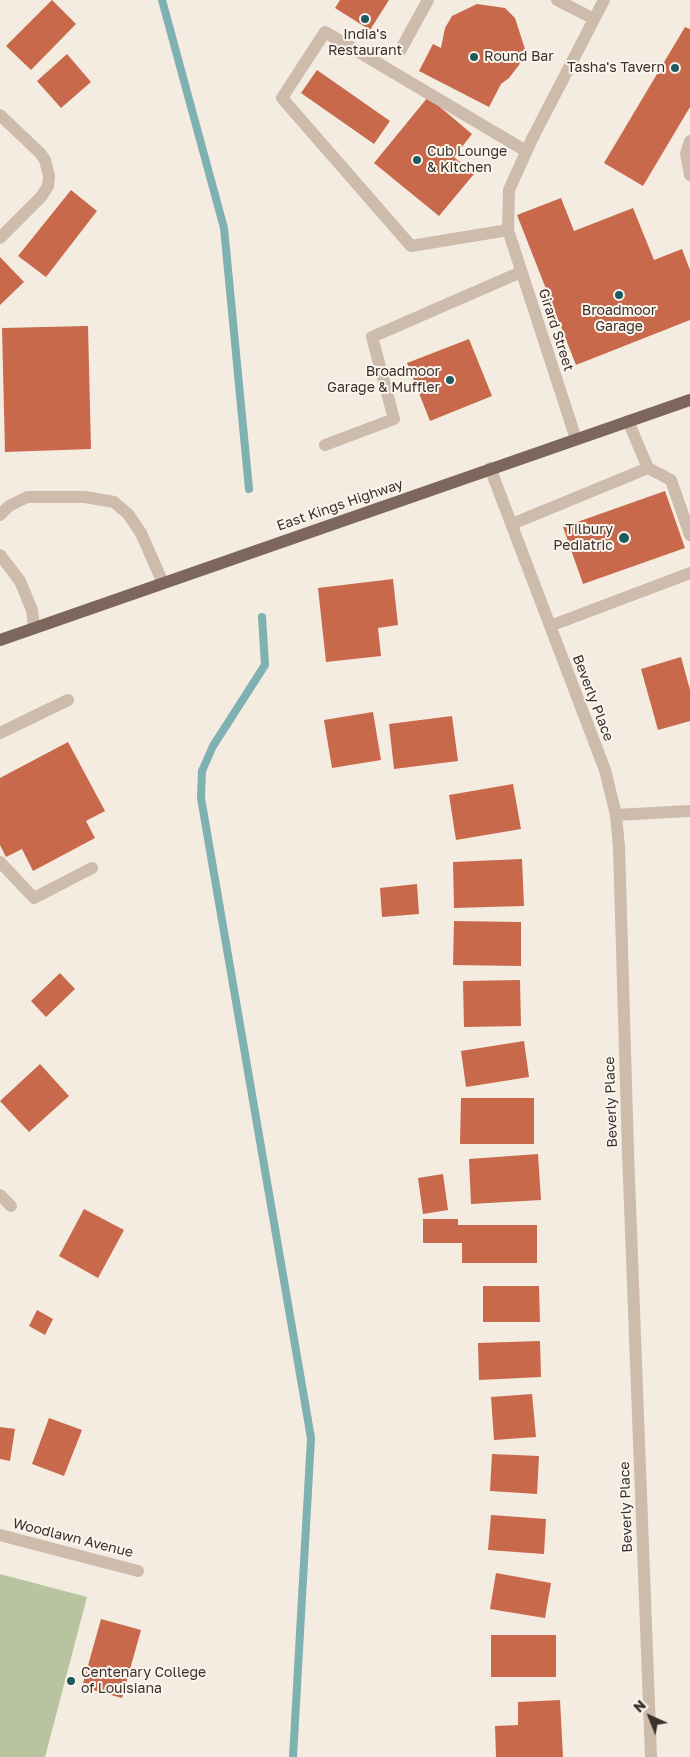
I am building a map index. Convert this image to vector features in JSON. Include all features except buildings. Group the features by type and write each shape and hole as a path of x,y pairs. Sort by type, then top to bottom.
{"main road":[{"name":"East Kings Highway","path":"0,640 690,400"}],"street":[{"path":"400,51 428,0"},
{"path":"557,0 594,19"},
{"name":"Girard Street","path":"576,439 508,230 509,190 526,151 604,0"},
{"path":"508,230 412,246 282,98 325,32 526,151"},
{"path":"0,114 40,153 45,160 49,176 48,186 41,197 0,238"},
{"path":"689,169 686,154 690,141"},
{"path":"325,445 394,419 372,337 521,272"},
{"path":"628,422 648,468 671,480 690,535"},
{"name":"Beverly Place","path":"490,468 605,770 616,815 620,847 628,1152 651,1757"},
{"path":"512,524 648,468"},
{"path":"0,515 9,506 27,497 85,497 114,502 128,514 141,533 163,583"},
{"path":"0,555 20,581 32,610 34,628"},
{"path":"550,626 690,573"},
{"path":"0,733 68,700"},
{"path":"616,815 690,811"},
{"path":"0,862 34,898 92,868"},
{"path":"0,1195 11,1206"},
{"name":"Woodlawn Avenue","path":"0,1535 138,1571"}],"green space":[{"path":"0,1574 87,1597 45,1757 0,1757"}],"waterway":[{"path":"162,0 224,228 249,489"},
{"path":"262,617 265,665 213,746 202,771 201,798 311,1438 293,1757"}],"place":[{"name":"India's Restaurant","path":"365,19"},
{"name":"Round Bar","path":"474,57"},
{"name":"Tasha's Tavern","path":"675,68"},
{"name":"Cub Lounge & Kitchen","path":"417,160"},
{"name":"Broadmoor Garage","path":"619,295"},
{"name":"Broadmoor Garage & Muffler","path":"450,380"},
{"name":"Tilbury Pediatric","path":"624,538"},
{"name":"Centenary College of Louisiana","path":"71,1681"}]}
